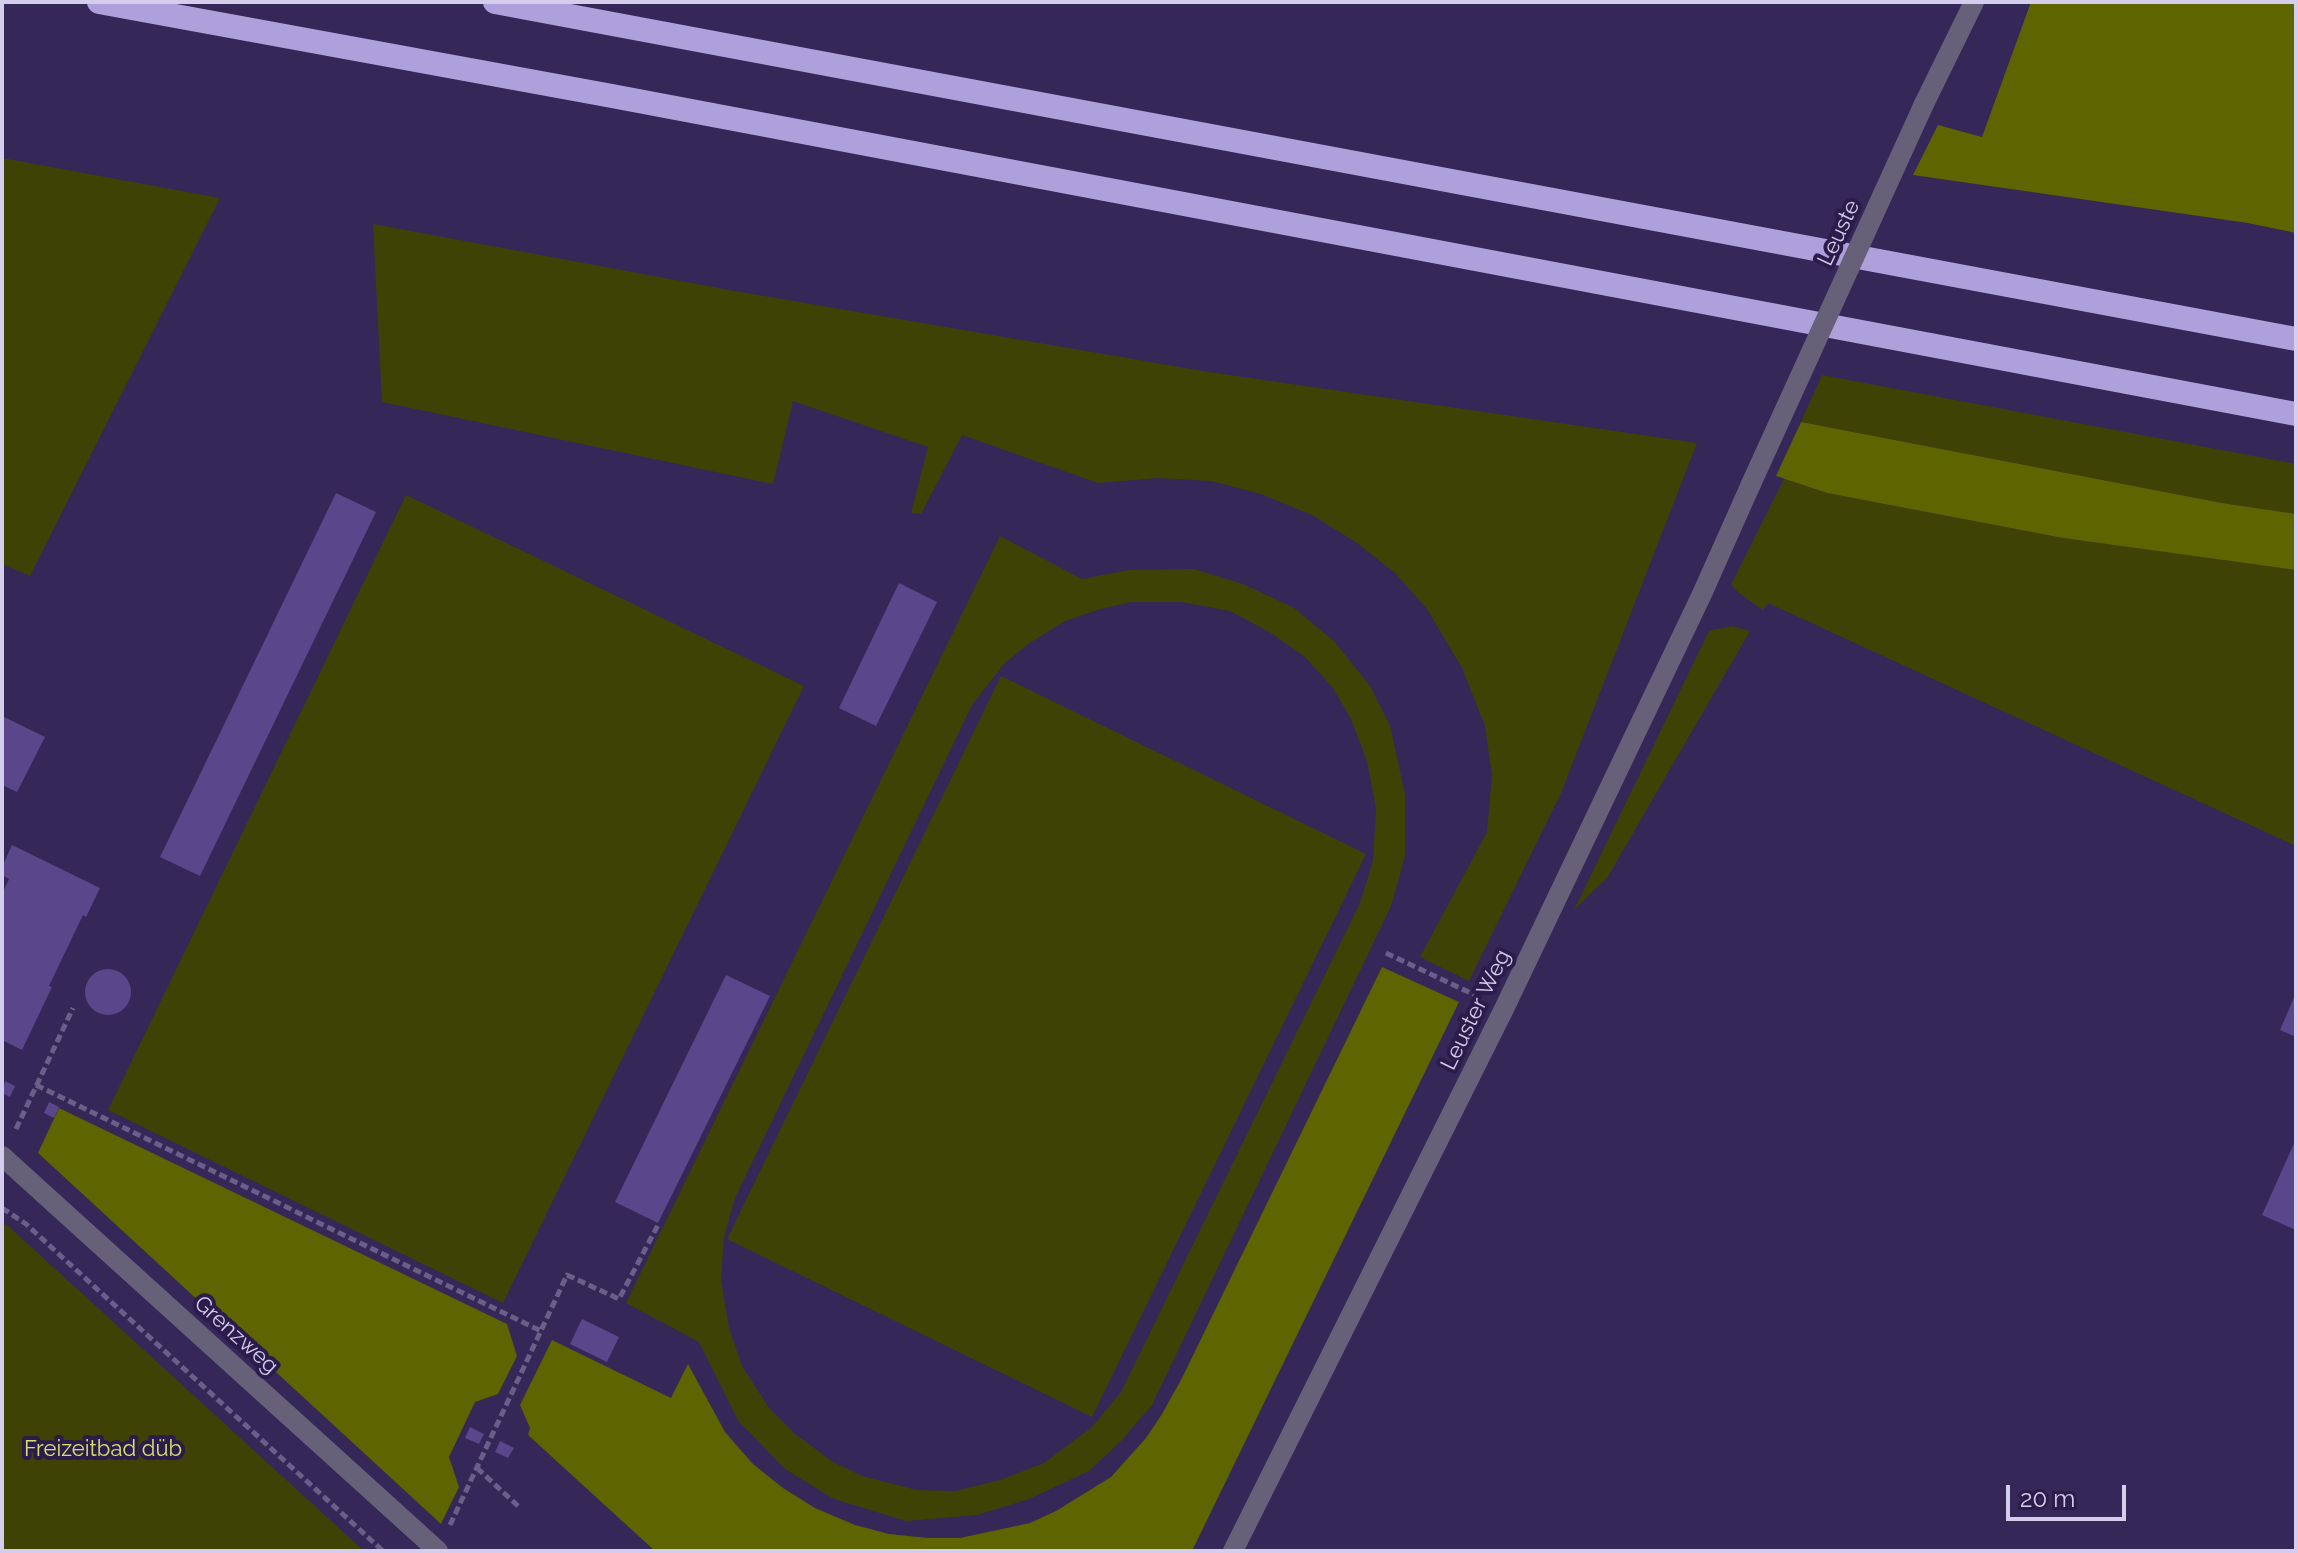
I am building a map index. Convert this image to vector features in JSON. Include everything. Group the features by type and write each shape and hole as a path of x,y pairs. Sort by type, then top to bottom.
{"highway":[{"path":"99,2 2296,414"},
{"path":"495,2 2296,339"}],"street":[{"name":"Leuste","path":"1751,484 1924,104 1974,2"},
{"name":"Leuster Weg","path":"1233,1551 1504,1009 1702,594 1751,484"},
{"name":"Grenzweg","path":"3,1156 437,1551"}],"path":[{"path":"1386,953 1504,1009"},
{"path":"3,1156 73,1008"},
{"path":"36,1085 541,1331"},
{"path":"2,1208 26,1224 383,1551"},
{"path":"437,1551 567,1275 619,1299 658,1225"},
{"path":"477,1468 518,1506"}],"green space":[{"path":"2,158 220,198 30,576 2,564"},
{"path":"373,224 735,291 1209,372 1697,443 1561,793 1469,981 1420,957 1487,832 1492,776 1485,726 1462,668 1427,609 1395,573 1357,543 1312,515 1261,494 1211,481 1157,478 1098,483 962,435 921,514 911,513 928,447 793,401 773,484 382,402"},
{"path":"1822,375 2296,464 2296,514 2222,503 1801,422"},
{"path":"1784,479 1827,493 2063,538 2296,570 2296,846 1768,603 1763,610 1739,593 1731,585"},
{"path":"406,495 804,686 503,1303 108,1110"},
{"path":"1000,536 1082,579 1129,570 1194,569 1243,584 1294,608 1334,641 1370,686 1390,726 1405,794 1405,856 1391,906 1152,1405 1120,1442 1089,1471 1029,1499 977,1515 906,1521 834,1499 785,1469 739,1422 699,1342 626,1303","holes":["1132,602 1182,602 1230,611 1271,633 1305,657 1333,688 1351,719 1367,761 1376,809 1373,861 1360,903 1121,1392 1092,1427 1044,1463 1000,1480 955,1491 917,1490 862,1476 833,1462 794,1433 769,1408 742,1366 729,1328 721,1280 724,1237 735,1198 972,705 1004,664 1028,644 1065,621"]},
{"path":"1732,626 1750,631 1607,878 1574,910 1709,631"},
{"path":"1001,676 1366,854 1092,1417 727,1239"},
{"name":"Freizeitbad düb","path":"6,1224 364,1551 2,1551 2,1227"}],"shaded area":[{"path":"2031,2 2296,2 2296,233 2248,223 1913,175 1938,125 1982,137"},
{"path":"1801,422 2222,503 2296,514 2296,570 2063,538 1827,493 1776,476"},
{"path":"1382,967 1459,1002 1192,1551 655,1551 528,1435 530,1428 520,1405 552,1340 671,1398 688,1364 725,1432 753,1464 815,1508 855,1525 889,1534 960,1538 1030,1523 1056,1511 1111,1477 1146,1438 1162,1414"},
{"path":"59,1108 507,1324 517,1356 498,1394 475,1402 449,1457 459,1487 441,1524 38,1153"}],"building":[{"path":"336,493 376,512 200,876 160,857"},
{"path":"899,583 937,602 876,726 839,708"},
{"path":"2,716 45,737 17,792 2,785"},
{"path":"12,845 100,888 86,917 83,915 22,1050 2,1040 2,894 9,879 2,875 2,867"},
{"path":"108,969 117,970 124,976 130,983 130,1001 124,1008 117,1014 108,1015 99,1014 92,1008 86,1001 85,992 86,983 92,976 99,970"},
{"path":"726,975 770,996 658,1223 615,1202"},
{"path":"2296,993 2296,1037 2280,1030"},
{"path":"5,1081 15,1086 10,1097 2,1093"},
{"path":"49,1102 59,1107 54,1118 44,1113"},
{"path":"2296,1139 2296,1230 2262,1215"},
{"path":"582,1319 619,1337 607,1362 570,1344"},
{"path":"470,1427 484,1434 479,1444 465,1438"},
{"path":"500,1441 514,1448 508,1458 495,1452"}]}
